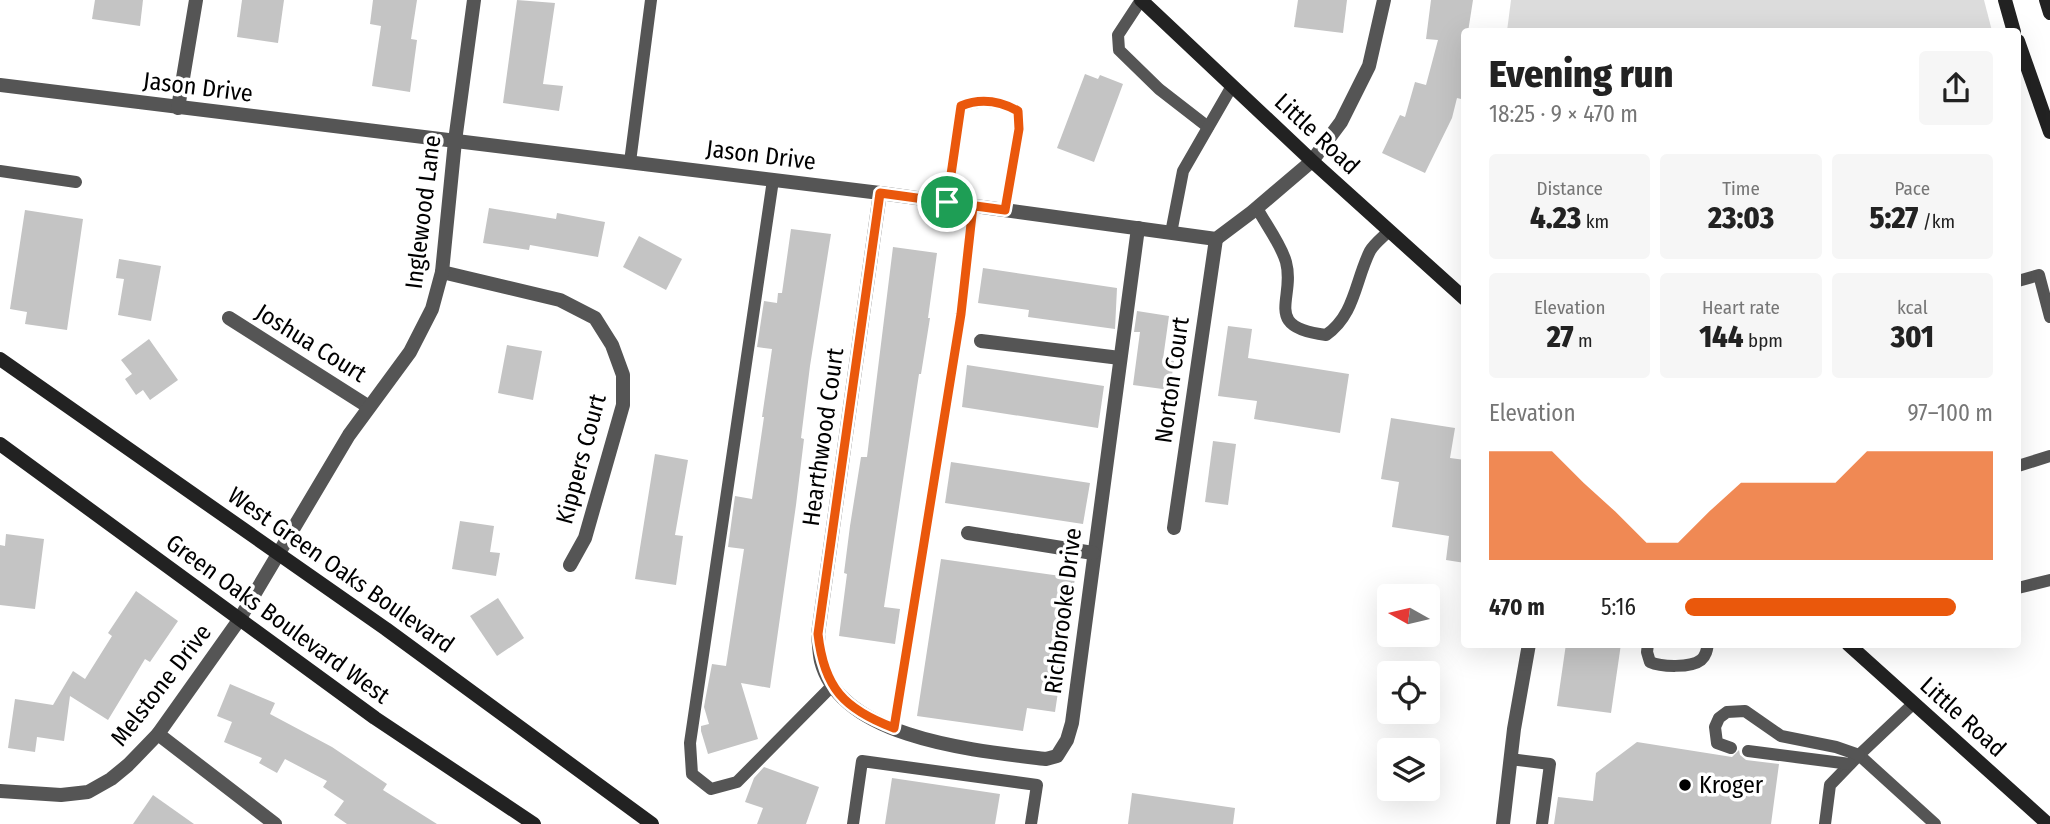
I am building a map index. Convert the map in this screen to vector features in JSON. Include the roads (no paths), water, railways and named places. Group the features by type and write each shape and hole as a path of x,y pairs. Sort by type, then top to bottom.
{"main road":[{"name":"Little Road","path":"1141,0 1312,162 1461,295"},
{"path":"2005,0 2013,28"},
{"path":"2046,0 2050,13"},
{"path":"2021,50 2050,132"},
{"name":"West Green Oaks Boulevard","path":"0,359 280,554 652,824"},
{"name":"Green Oaks Boulevard West","path":"0,444 375,718 534,824"},
{"name":"Little Road","path":"1852,648 2048,824"}],"street":[{"path":"178,108 195,0"},
{"name":"Inglewood Lane","path":"280,554 349,435 410,352 432,309 442,272 455,141 474,0"},
{"path":"1216,239 1312,162 1341,122 1369,66 1384,0"},
{"name":"Jason Drive","path":"0,85 880,193 1216,239"},
{"name":"Hearthwood Court","path":"833,685 821,661 818,634 880,193"},
{"name":"Richbrooke Drive","path":"833,685 857,710 874,721 916,737 982,751 1046,759 1057,756 1068,740 1138,228"},
{"name":"Norton Court","path":"1174,528 1216,239"},
{"name":"Kippers Court","path":"442,272 560,300 595,318 612,345 623,376 623,405 584,538 570,565"},
{"name":"Joshua Court","path":"229,318 369,407"},
{"path":"981,341 1120,358"},
{"path":"968,533 1093,553"},
{"name":"Melstone Drive","path":"0,791 61,795 88,792 128,765 158,734 239,620 280,554"},
{"path":"1503,824 1510,759 1528,648"},
{"path":"158,734 275,824"}],"lane":[{"path":"630,162 651,0"},
{"path":"1141,0 1118,34 1119,50 1159,89 1208,127"},
{"path":"1171,233 1182,171 1232,86"},
{"path":"947,202 961,106 974,101 1006,104 1018,111 1019,129 1005,210"},
{"path":"0,171 76,182"},
{"path":"773,180 691,743 692,774 711,789 737,782 833,685"},
{"path":"894,728 961,314 973,206"},
{"path":"1257,208 1286,261 1288,280 1284,312 1305,332 1326,335 1339,326 1355,294 1371,249 1389,231"},
{"path":"2021,280 2039,275 2050,317"},
{"path":"2021,465 2050,456"},
{"path":"2021,587 2050,580"},
{"path":"1648,648 1650,662 1658,666 1693,664 1705,657 1707,648"},
{"path":"1825,824 1830,785 1914,703"},
{"path":"1731,748 1717,743 1714,727 1724,714 1741,710 1781,736 1836,747 1935,824"},
{"path":"1748,751 1855,760"},
{"path":"1510,759 1550,764 1542,824"},
{"path":"853,824 862,761 1037,785 1031,824"}],"place":[{"name":"Kroger","path":"1685,785"}]}
